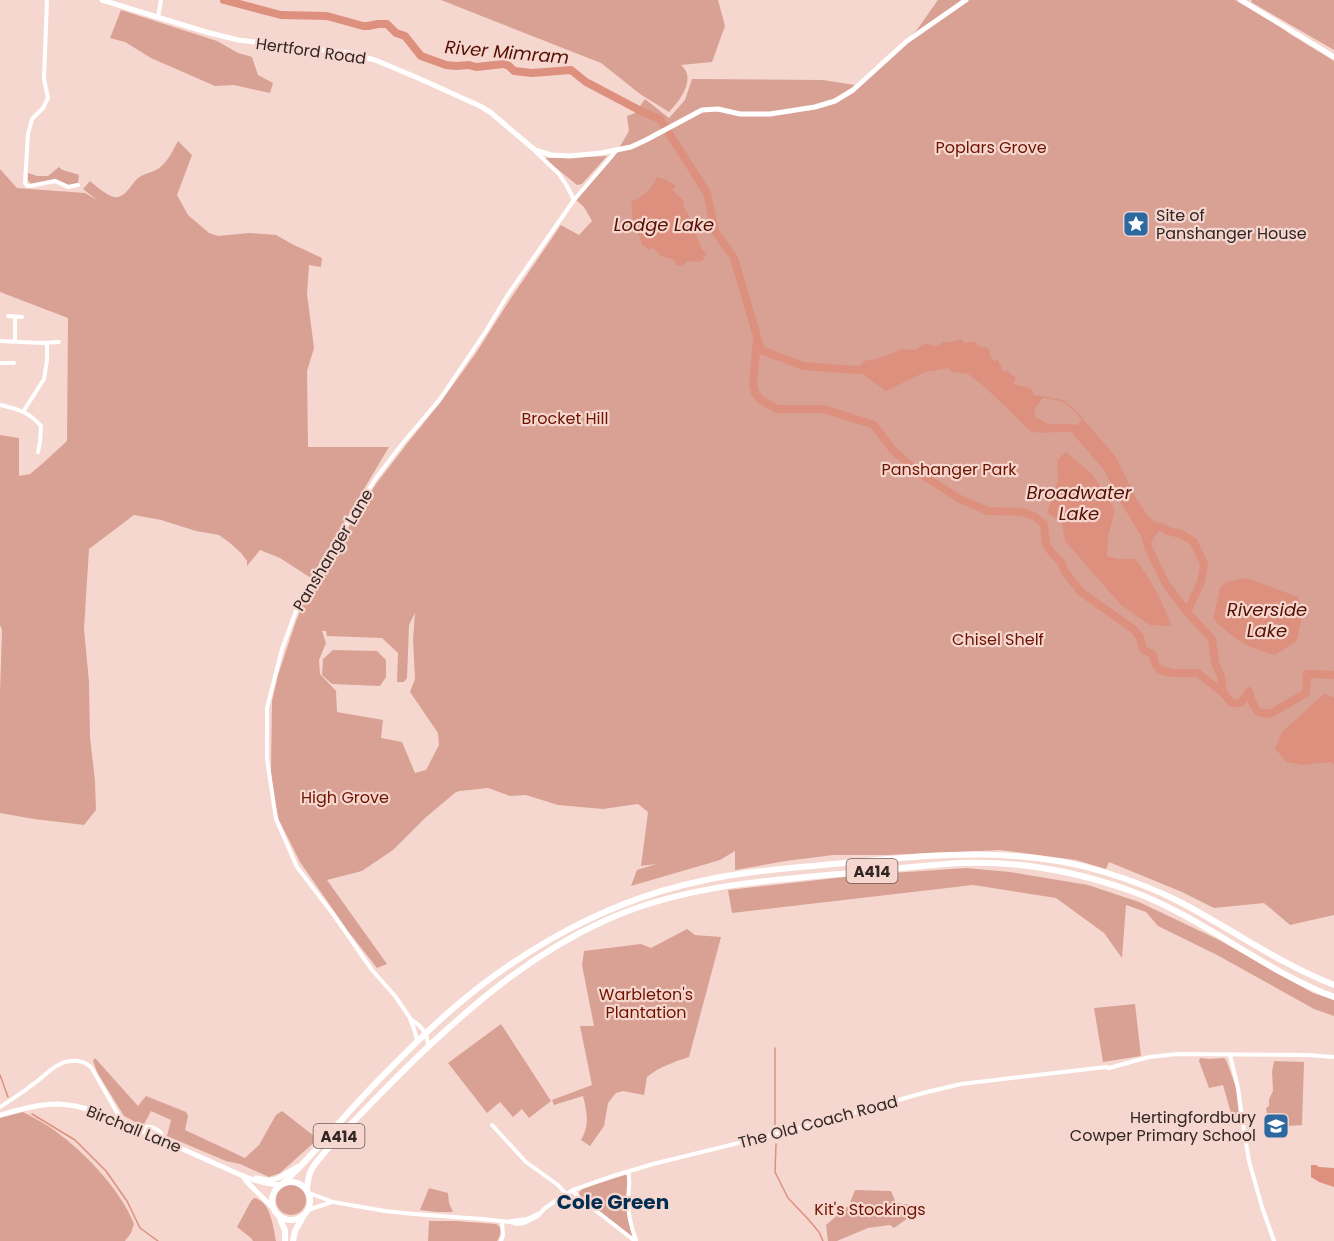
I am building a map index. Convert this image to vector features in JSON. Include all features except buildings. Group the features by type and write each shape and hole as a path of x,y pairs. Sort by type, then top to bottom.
{"highway":[{"name":"A414","path":"282,1184 303,1165 350,1111 425,1033 455,1006 512,963 600,913 647,895 702,880 867,861 957,855 992,855 1086,866 1165,895 1284,962 1334,985"},
{"name":"A414","path":"308,1191 308,1178 312,1167 334,1142 375,1098 489,992 557,946 606,920 650,904 705,889 905,867 964,863 1024,866 1101,881 1169,907 1273,969 1334,997"},
{"path":"285,1241 285,1231 274,1209 272,1198 273,1193 282,1184 288,1182 298,1183 308,1191 310,1205 295,1232 294,1241"},
{"path":"278,1215 290,1220 303,1216"}],"main road":[{"name":"Hertford Road","path":"102,0 238,40 349,53 375,60 480,106 536,150"},
{"path":"536,150 551,155 570,156 616,151 631,147 690,115 707,109 740,114 770,114 815,107 835,101 853,90 907,41 966,0"},
{"path":"1241,0 1334,57"},
{"name":"Birchall Lane","path":"0,1115 44,1105 77,1106 143,1131 261,1183 282,1184"},
{"path":"246,1177 274,1180 303,1165"},
{"name":"Birchall Lane","path":"246,1177 247,1182 274,1209"}],"street":[{"path":"47,0 44,79 48,98 43,108 35,115 28,134 25,183 30,186 56,181 68,187 78,185"},
{"path":"158,17 161,0"},
{"path":"536,150 540,157 559,174 574,200"},
{"name":"Panshanger Lane","path":"417,1041 410,1018 395,996 372,970 297,867 276,819 267,759 267,708 282,649 300,600 337,539 376,478 440,399 507,296 574,200 616,151"},
{"path":"8,316 22,317"},
{"path":"15,317 15,341"},
{"path":"0,341 59,342"},
{"path":"23,412 44,379 47,343"},
{"path":"0,363 14,363"},
{"path":"0,405 33,417 41,426 38,452"},
{"name":"Panshanger Lane","path":"410,1018 423,1028 425,1033"},
{"path":"425,1033 428,1047"},
{"path":"1230,1054 1250,1161 1274,1241"},
{"name":"The Old Coach Road","path":"502,1221 527,1219 540,1213 573,1190 628,1172 808,1126 943,1088 1106,1067 1168,1055 1334,1057"},
{"path":"0,1107 60,1064 83,1062 87,1063 96,1075 123,1123"},
{"path":"492,1125 526,1162 558,1185 566,1194"},
{"path":"628,1172 630,1178 629,1218 636,1241"},
{"path":"573,1190 577,1196 636,1241"},
{"path":"308,1191 333,1202 400,1213 502,1221 501,1241"},
{"path":"308,1210 333,1202"}],"green space":[{"path":"441,0 718,0 725,26 712,62 681,65 686,71 687,83 682,96 669,112 640,94 601,63"},
{"name":"Panshanger Park","path":"938,0 1235,0 1334,61 1334,915 1290,925 1264,903 1214,908 1182,892 1109,862 1106,869 1076,860 1000,850 833,855 735,870 735,851 720,860 631,886 637,870 656,864 641,866 648,812 638,804 603,809 558,805 526,795 510,796 488,788 456,792 425,818 393,850 362,871 327,880 387,964 377,968 300,862 279,820 272,792 272,701 278,675 296,621 327,561 376,484 476,353 561,225 579,235 592,221 584,207 576,200 613,158 629,131 627,116 635,113 645,99 669,118 685,100 692,79 823,80 855,85 916,31","holes":["415,613 413,639 415,679 410,692 438,733 439,745 426,770 415,773 402,742 381,738 383,720 337,712 336,691 320,674 319,660 326,643 322,631 326,631 327,636 382,638 398,653 397,682 404,682 407,678 409,625"]},
{"path":"1252,0 1334,0 1334,50 1251,2"},
{"path":"121,10 217,41 238,53 252,57 258,75 273,83 270,93 234,85 215,86 151,58 125,42 110,38"},
{"path":"178,141 192,155 177,195 188,215 209,233 218,236 249,233 276,235 322,258 321,267 309,265 307,294 314,348 307,371 308,447 389,447 311,578 280,558 260,550 247,566 247,561 241,553 219,535 134,515 89,549 84,629 96,810 84,825 0,813 2,630 0,625 0,435 19,438 19,476 30,474 67,441 68,318 0,292 0,169 17,188 85,193 97,200 83,189 90,181 107,194 118,197 142,175 156,170 163,164"},
{"path":"607,156 582,184 577,185 544,158 566,158"},
{"path":"59,167 79,175 78,183 69,185 56,179 31,184 28,180 28,173 48,176"},
{"path":"333,650 377,651 386,660 386,677 380,686 332,684 322,675 323,659"},
{"path":"966,868 1010,872 1088,885 1139,902 1219,940 1313,993 1334,1000 1334,1016 1314,1009 1217,955 1158,926 1146,912 1126,905 1122,958 1104,933 1056,898 973,885 732,913 728,890 862,875"},
{"name":"Warbleton's Plantation","path":"687,929 695,935 721,937 689,1057 672,1063 647,1077 644,1095 623,1091 616,1093 608,1103 604,1126 590,1146 581,1140 587,1124 583,1096 554,1105 552,1100 592,1085 580,1026 594,1026 582,965 584,951 641,944 651,948"},
{"path":"1135,1004 1141,1056 1103,1062 1094,1008"},
{"path":"501,1024 551,1101 529,1118 522,1109 513,1117 500,1102 487,1113 448,1063"},
{"path":"95,1058 138,1106 146,1096 186,1112 188,1116 185,1130 245,1158 259,1145 276,1115 282,1111 318,1139 280,1173 269,1177 167,1136 171,1120 151,1111 143,1126 124,1116 97,1072 93,1061"},
{"path":"1200,1058 1224,1058 1226,1060 1236,1087 1239,1118 1233,1120 1223,1085 1209,1088 1199,1061"},
{"path":"1274,1061 1304,1062 1302,1125 1277,1127 1273,1113 1267,1114 1266,1108 1269,1106 1269,1099 1273,1091"},
{"path":"23,1112 61,1135 98,1169 119,1196 134,1224 125,1241 0,1241 0,1118"},
{"path":"625,1175 628,1178 627,1213 631,1236 581,1197 579,1193 584,1188"},
{"path":"291,1185 302,1189 306,1200 302,1211 291,1215 280,1211 276,1200 280,1189"},
{"path":"429,1188 448,1193 453,1212 420,1210"},
{"name":"Kit's Stockings","path":"855,1190 891,1191 896,1203 918,1206 918,1211 894,1228 890,1225 868,1228 837,1241 828,1241 826,1225 849,1205"},
{"path":"254,1198 260,1200 268,1209 276,1241 253,1241 237,1227"},
{"path":"429,1221 496,1224 500,1227 500,1234 497,1241 428,1241"}],"water":[{"name":"Lodge Lake","path":"657,177 676,186 672,190 683,200 683,206 702,250 707,255 703,256 704,260 687,261 682,266 676,265 675,260 658,255 659,253 652,248 650,250 642,245 633,218 632,201 647,192"},
{"path":"961,339 965,343 976,342 977,346 989,349 990,356 994,361 998,360 1003,371 1008,371 1014,376 1016,379 1013,383 1029,388 1034,395 1043,397 1034,410 1036,417 1047,423 1043,429 1037,433 1030,431 985,387 968,374 951,372 949,368 925,372 886,391 857,370 864,361 880,358 903,349 915,350 926,343 935,346 944,341 949,343"},
{"path":"1082,418 1116,457 1136,498 1148,516 1161,527 1148,547 1104,470 1073,434"},
{"name":"Broadwater Lake","path":"1066,452 1092,474 1115,510 1108,536 1107,556 1118,559 1135,559 1156,591 1172,626 1150,625 1122,606 1065,541 1062,523 1047,513 1058,481 1057,460"},
{"name":"Riverside Lake","path":"1247,578 1298,597 1303,612 1297,641 1275,655 1241,642 1213,619 1220,588 1226,582"},
{"path":"1324,694 1334,697 1334,764 1330,762 1303,765 1286,762 1275,748 1282,732"},
{"path":"1311,1165 1334,1168 1334,1187 1311,1177"}],"waterway":[{"name":"River Mimram","path":"224,0 281,15 327,16 363,26 387,24 396,33 405,36 421,56 446,65 476,67 504,64 514,71 532,73 571,70 586,82 660,119 707,193 715,231 734,258 761,350 803,366 857,370 865,368"},
{"name":"River Mimram","path":"757,340 753,384 755,393 761,400 777,409 824,409 874,425 892,449 916,471 960,499 988,511 1023,512 1034,516 1044,524 1046,544 1081,592 1133,629 1140,637 1143,649 1153,655 1155,664 1160,670 1173,673 1198,673 1223,693"},
{"path":"1043,397 1064,401 1082,418"},
{"name":"River Mimram","path":"1035,423 1043,429 1068,428 1083,431"},
{"name":"River Mimram","path":"1151,526 1181,534 1194,542 1204,564 1201,582 1187,612"},
{"name":"River Mimram","path":"1146,538 1166,584 1187,612 1212,639 1215,663 1221,676 1223,693 1232,703 1241,703 1249,691 1258,712 1270,714 1306,693 1307,674 1334,675"},
{"path":"775,1048 775,1125"},
{"path":"0,1075 8,1097"},
{"path":"32,1114 75,1140 106,1171 127,1201 140,1228 158,1241"},
{"path":"776,1144 775,1172 788,1198 819,1232 823,1241"}],"place":[{"name":"Site of Panshanger House","path":"1136,224"},
{"name":"Hertingfordbury Cowper Primary School","path":"1276,1126"}],"district":[{"name":"Cole Green","path":"613,1202"}],"park label":[{"name":"Poplars Grove","path":"991,147"},
{"name":"Brocket Hill","path":"565,418"},
{"name":"Chisel Shelf","path":"998,639"},
{"name":"High Grove","path":"345,797"}]}
